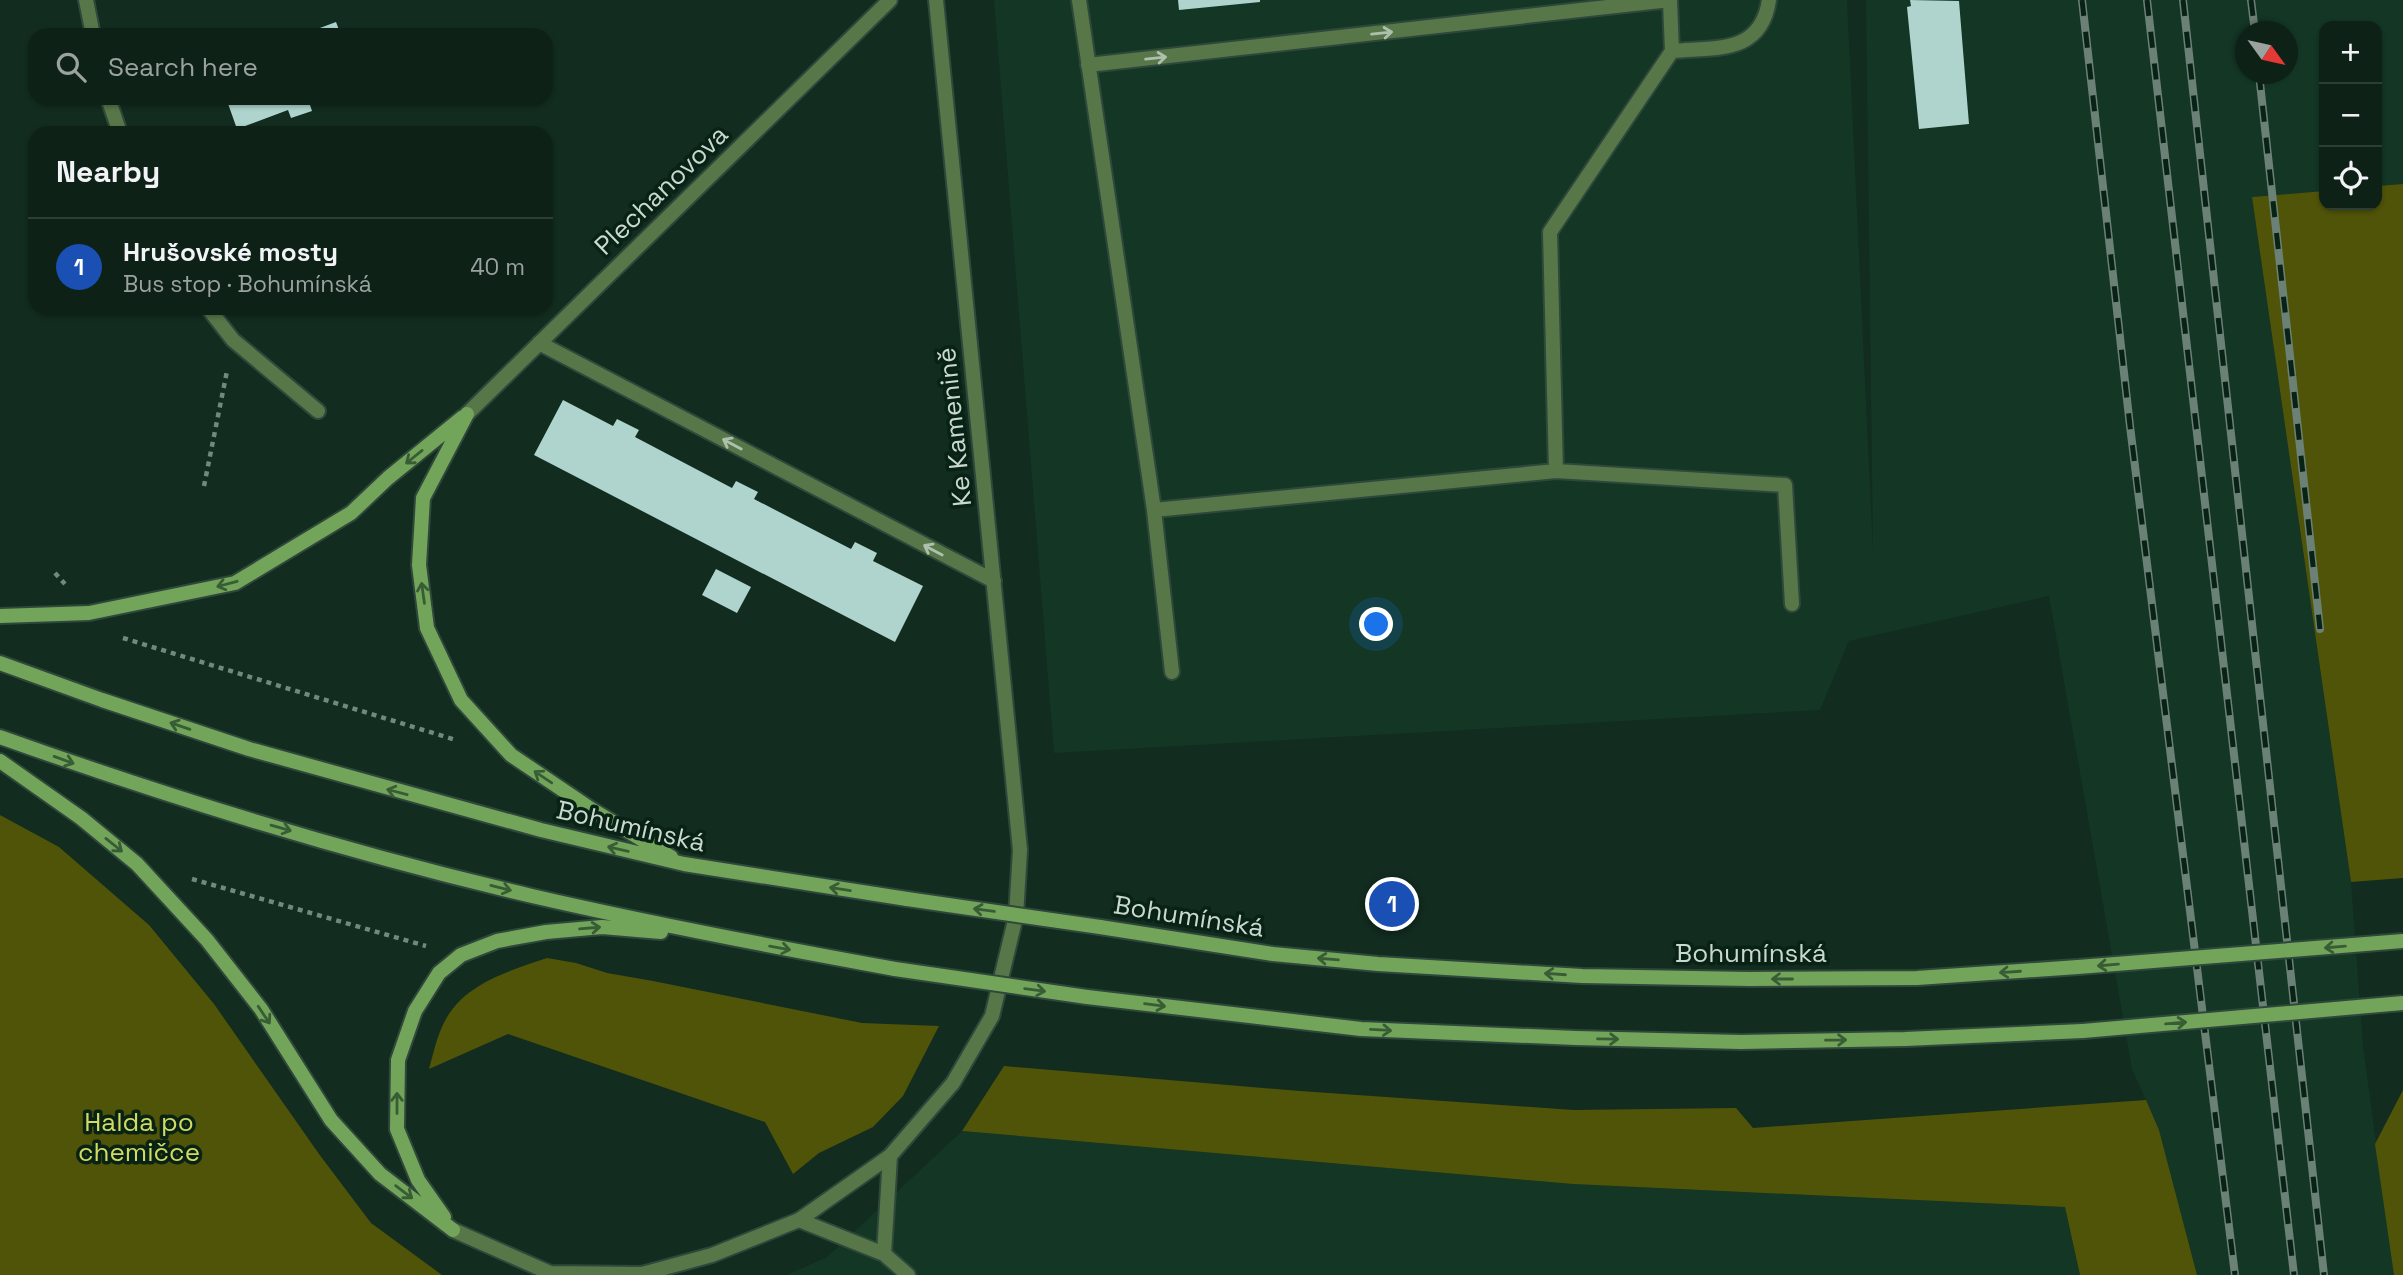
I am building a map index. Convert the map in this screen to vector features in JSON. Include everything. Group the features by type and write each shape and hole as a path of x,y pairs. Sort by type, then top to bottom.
{"main road":[{"path":"0,616 89,613 235,583 351,513 388,478 467,414"},
{"path":"467,414 423,498 419,565 428,628 461,700 511,755 591,809 684,864"},
{"name":"Bohumínská","path":"0,663 249,749 527,827 684,864 1273,954 1378,964 1582,976 1917,978 2403,941"},
{"path":"0,737 217,809 379,856 530,895 713,936 895,969 1087,998 1360,1029 1755,1042 1905,1039 2083,1031 2403,1003"},
{"path":"0,761 81,818 137,864 207,940 261,1010 331,1120 380,1174 453,1230"},
{"path":"453,1230 418,1180 397,1129 397,1060 415,1011 439,973 461,955 497,941 546,932 602,927 713,936"}],"street":[{"path":"86,0 92,28"},
{"name":"Plechanovova","path":"467,414 890,0"},
{"name":"Ke Kamenině","path":"453,1230 550,1273 642,1274 712,1255 799,1220 890,1156 953,1083 992,1016 1016,916 1020,850 936,0"},
{"path":"1079,0 1154,510 1172,672"},
{"path":"1672,51 1739,44 1755,34 1766,16 1769,0"},
{"path":"1088,65 1670,1 1672,51 1550,232 1556,471"},
{"path":"110,105 118,126"},
{"path":"213,315 233,340 317,411"},
{"path":"539,343 994,581"},
{"path":"1154,510 1556,471 1785,485 1792,604"},
{"path":"884,1254 890,1156"},
{"path":"799,1220 884,1254 908,1275"}],"path":[{"path":"204,486 233,340"},
{"path":"55,573 105,632 461,741"},
{"path":"188,878 461,955"}],"shaded area":[{"path":"994,0 1847,0 1873,551 1866,0 2403,0 2403,184 2382,186 2382,21 2319,21 2319,191 2252,197 2351,882 2363,1046 2394,1275 2197,1275 2159,1130 2132,1069 2049,596 1849,641 1820,710 1054,753"},
{"path":"962,1131 1573,1184 2065,1207 2080,1275 787,1275 827,1257"}],"green space":[{"path":"2403,184 2403,878 2351,882 2252,197 2319,191 2319,210 2382,210 2382,186"},
{"name":"Halda po chemičce","path":"0,815 59,847 149,925 214,1004 371,1223 442,1275 0,1275"},
{"path":"547,958 576,963 607,973 862,1023 939,1026 903,1096 873,1127 819,1153 793,1174 765,1122 508,1034 429,1069 442,1027 460,1000 486,982"},
{"path":"1004,1066 1300,1091 1574,1110 1736,1108 1753,1128 2146,1100 2159,1130 2197,1275 2080,1275 2065,1207 1573,1184 962,1131"},
{"path":"2403,1090 2403,1275 2394,1275 2375,1144"}],"building":[{"path":"1178,0 1260,0 1260,2 1179,10"},
{"path":"1910,0 1959,1 1969,124 1919,129 1907,7 1911,6"},
{"path":"336,22 338,28 320,28"},
{"path":"228,105 310,105 312,111 291,118 288,110 245,126 236,126"},
{"path":"563,400 613,426 617,419 639,430 635,437 732,488 736,481 758,492 754,499 851,549 855,542 877,553 873,561 923,586 895,642 534,455"},
{"path":"716,569 751,587 737,613 702,595"}],"railway":[{"path":"2082,0 2130,426 2235,1275"},
{"path":"2147,0 2294,1275"},
{"path":"2183,0 2324,1275"},
{"path":"2251,0 2254,21"},
{"path":"2260,84 2320,629"}],"place":[{"name":"Hrušovské mosty","path":"1392,904"}]}
